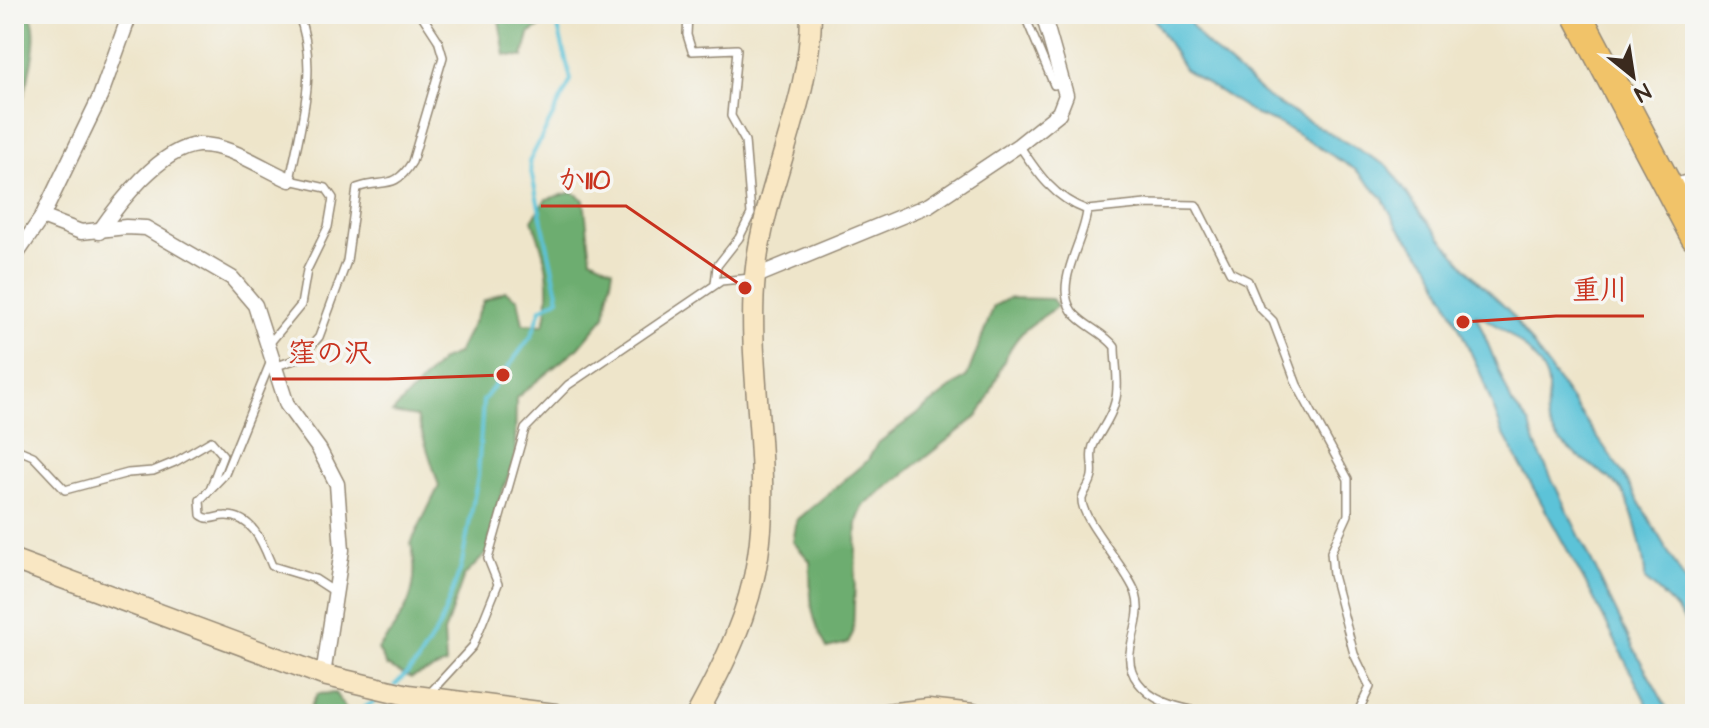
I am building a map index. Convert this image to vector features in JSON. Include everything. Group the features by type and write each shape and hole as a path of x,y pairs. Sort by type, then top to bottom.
{"highway":[{"path":"1577,14 1682,184 1695,237"}],"main road":[{"path":"697,714 737,637 758,554 760,447 754,277 760,234 802,79 811,14"},
{"path":"14,560 323,675 415,702 555,714"},
{"path":"887,714 928,709 973,714"}],"street":[{"path":"14,258 42,217 100,97 130,14"},
{"path":"754,277 916,212 1019,145 1059,113 1065,103 1063,83 1043,14"},
{"path":"99,232 127,192 186,148 198,145 223,150 290,180"},
{"path":"42,217 81,232 146,228 232,278 255,305 287,405 319,449 337,484 342,550 338,594 323,675"}],"lane":[{"path":"298,14 304,27 308,73 290,180 326,188 333,198 333,205 328,227 307,270 301,305 272,357 225,474 200,500 203,518 237,518 256,532 272,566 315,579 338,594"},
{"path":"272,357 300,358 319,337 347,261 357,188 392,182 404,176 412,162 443,57 438,40 421,14"},
{"path":"688,14 687,35 692,51 737,49 731,116 745,141 749,166 751,214 739,238 717,266 715,284"},
{"path":"1024,14 1054,85 1063,83"},
{"path":"1019,145 1040,179 1069,203 1087,210 1146,204 1196,205 1230,272 1248,281 1259,307 1273,321 1297,385 1348,479 1348,515 1331,552 1341,614 1370,687 1357,714"},
{"path":"1087,210 1086,229 1073,257 1066,299 1074,314 1115,347 1117,399 1090,456 1092,475 1082,499 1084,512 1112,549 1137,595 1138,626 1128,651 1129,669 1152,699 1208,714"},
{"path":"415,702 473,646 498,584 488,559 525,429 568,385 715,284 754,277"},
{"path":"14,448 33,456 65,490 128,473 153,471 211,441 223,455 211,490"}],"green space":[{"path":"14,14 30,14 34,38 30,70 14,130"},
{"path":"498,14 560,14 529,34 523,57 505,55"},
{"path":"573,192 584,200 591,258 613,269 605,316 579,347 516,398 515,457 496,509 487,553 464,576 444,633 446,664 411,678 387,666 378,649 397,624 409,600 414,574 411,543 439,486 417,417 392,413 442,360 457,354 484,301 505,291 518,299 523,324 544,325 548,297 547,272 532,220 546,199"},
{"path":"1009,298 1052,299 1057,306 1026,329 1015,342 978,416 863,506 857,522 853,633 848,643 827,648 814,615 810,561 793,542 797,520 868,460 877,444 967,376 994,306"},
{"path":"335,693 347,711 344,714 307,714 317,694"}],"water":[{"path":"1151,14 1184,14 1203,41 1270,99 1389,167 1421,214 1475,278 1509,311 1621,471 1695,598 1695,647 1683,618 1645,580 1637,532 1624,494 1611,479 1570,450 1553,432 1547,418 1548,385 1539,364 1508,333 1476,315 1512,403 1530,424 1535,444 1633,647 1670,714 1652,714 1591,593 1502,431 1479,370 1430,265 1398,227 1382,197 1356,170 1280,124 1257,115 1184,69"}],"waterway":[{"path":"395,685 417,663 440,625 461,568 478,476 483,401 532,335 541,309 559,298 529,162 571,80 558,27 559,14"},
{"path":"354,714 383,696"}],"place":[{"name":"か110","path":"745,288"},
{"name":"重川","path":"1463,322"},
{"name":"窪の沢","path":"503,375"}]}
